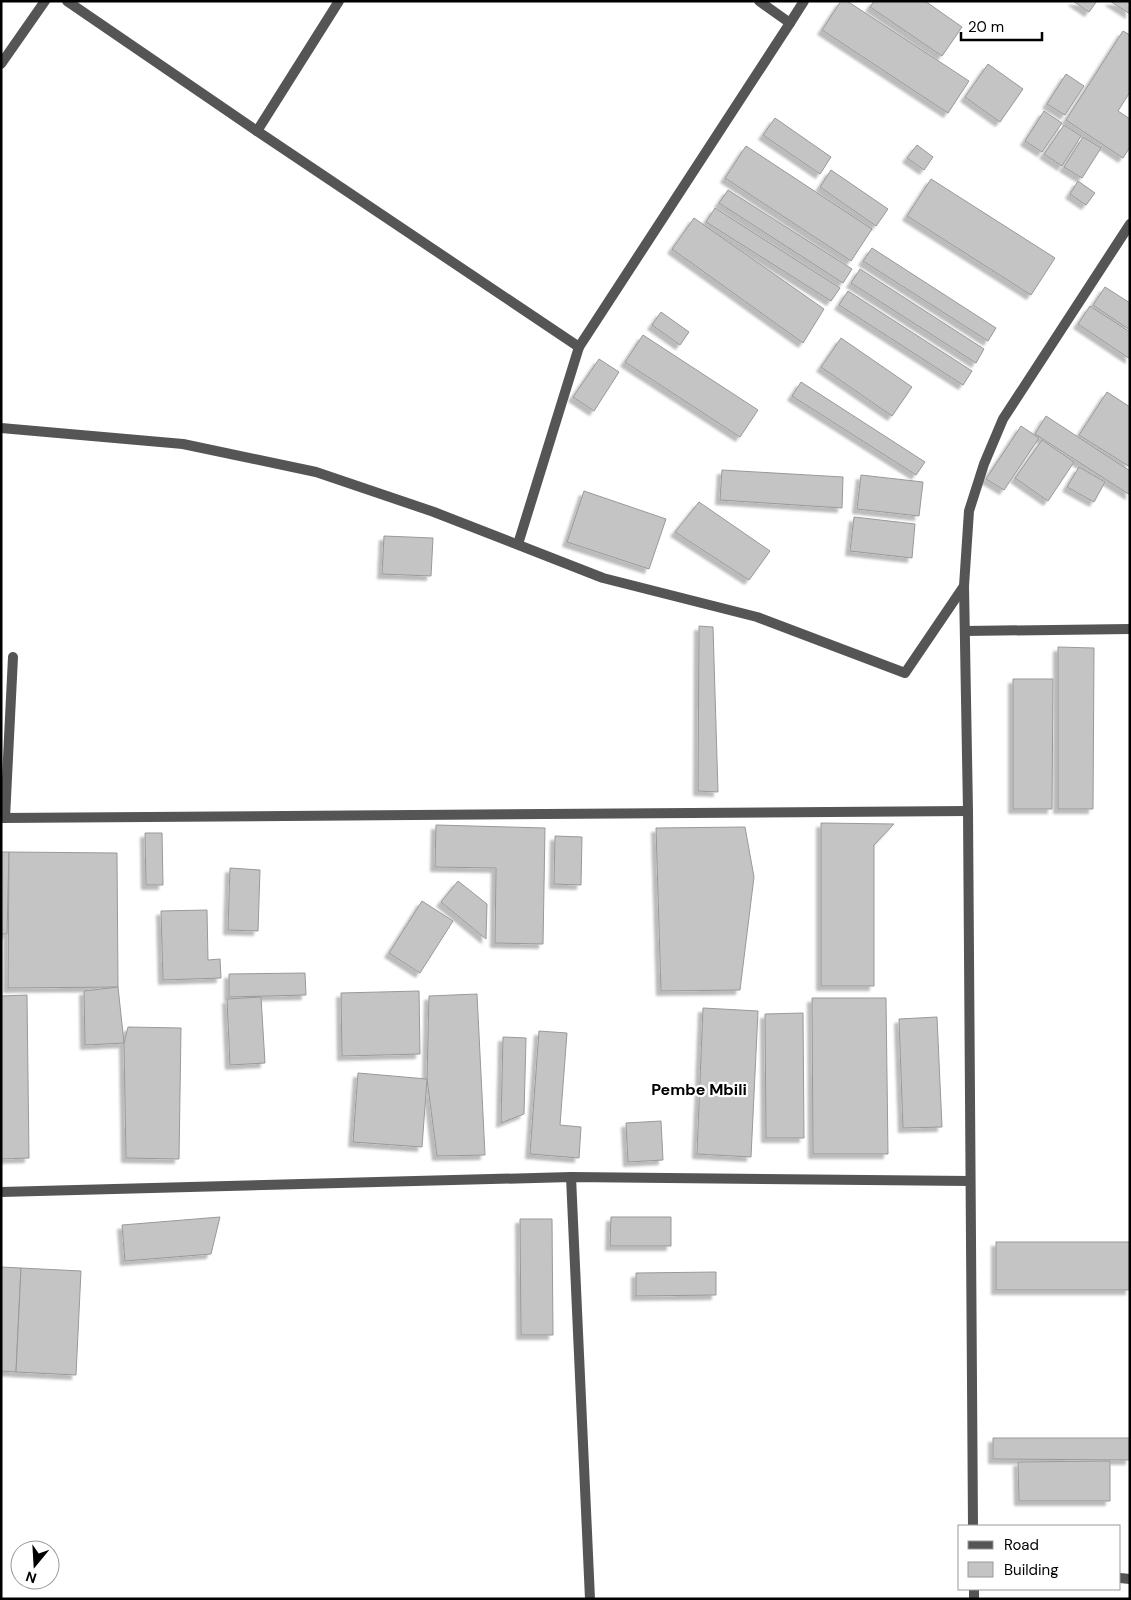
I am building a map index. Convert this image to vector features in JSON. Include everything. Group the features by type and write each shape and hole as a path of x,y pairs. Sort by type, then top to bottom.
{"street":[{"path":"1,64 45,1"},
{"path":"67,1 579,347"},
{"path":"257,131 339,1"},
{"path":"759,1 790,23"},
{"path":"518,544 579,347 804,1"},
{"path":"973,1525 968,811 964,586 970,511 984,464 1003,419 1130,224"},
{"path":"1,428 183,444 316,472 434,512 603,578 756,617 905,673 964,586"},
{"path":"965,631 1130,629"},
{"path":"13,657 3,818 968,811"},
{"path":"1,1192 571,1177 970,1181"},
{"path":"571,1177 590,1599"}],"building":[{"path":"841,1 847,1 969,81 948,113 822,30"},
{"path":"874,1 925,1 962,27 942,56 870,7"},
{"path":"1073,1 1097,1 1089,12"},
{"path":"1110,1 1130,1 1130,14"},
{"path":"1123,31 1130,35 1130,92 1118,111 1130,119 1130,147 1123,158 1066,120"},
{"path":"988,64 1023,89 1000,122 965,97"},
{"path":"1066,74 1084,86 1065,115 1047,104"},
{"path":"1044,111 1062,123 1042,152 1025,141"},
{"path":"775,118 831,157 820,174 763,135"},
{"path":"1064,125 1081,136 1062,166 1044,154"},
{"path":"1083,137 1101,148 1082,178 1064,167"},
{"path":"917,145 933,157 924,170 907,158"},
{"path":"746,146 872,229 851,261 725,178"},
{"path":"831,170 888,209 876,226 820,187"},
{"path":"931,179 1055,258 1031,295 907,216"},
{"path":"1078,181 1095,193 1086,205 1070,194"},
{"path":"728,190 852,269 843,283 719,203"},
{"path":"715,208 840,288 831,301 706,222"},
{"path":"694,218 824,309 803,343 672,249"},
{"path":"872,248 996,328 988,341 863,261"},
{"path":"860,269 984,349 976,363 851,283"},
{"path":"1105,287 1130,303 1130,330 1093,305"},
{"path":"848,291 972,371 963,385 839,305"},
{"path":"1090,306 1130,332 1130,359 1078,324"},
{"path":"661,312 689,332 680,345 652,325"},
{"path":"643,335 758,410 740,437 625,362"},
{"path":"841,338 912,387 892,416 821,367"},
{"path":"599,359 619,372 594,411 573,397"},
{"path":"801,382 925,462 916,475 792,396"},
{"path":"1107,392 1130,407 1130,467 1079,435"},
{"path":"1046,416 1130,471 1130,495 1035,434"},
{"path":"1021,426 1039,438 1004,490 986,479"},
{"path":"1042,440 1074,462 1048,501 1015,478"},
{"path":"1079,467 1105,482 1094,502 1067,487"},
{"path":"722,470 843,477 842,508 720,500"},
{"path":"861,475 923,482 919,516 857,509"},
{"path":"584,491 666,519 649,569 567,542"},
{"path":"699,502 770,551 749,580 675,532"},
{"path":"854,517 915,524 912,558 850,551"},
{"path":"384,536 433,538 431,576 382,574"},
{"path":"699,626 713,627 718,792 698,791"},
{"path":"1058,647 1094,648 1093,809 1058,809"},
{"path":"1013,679 1053,679 1052,809 1013,809"},
{"path":"821,823 894,824 874,845 874,986 821,986"},
{"path":"436,825 545,828 543,944 495,943 496,868 435,867"},
{"path":"745,827 754,877 740,990 661,991 656,828"},
{"path":"145,833 162,833 163,885 146,885"},
{"path":"555,836 582,837 581,885 554,884"},
{"path":"1,852 9,852 7,934 1,934"},
{"path":"9,852 117,853 118,987 8,988"},
{"path":"230,868 260,870 258,931 228,930"},
{"path":"458,881 487,904 486,939 441,902"},
{"path":"422,901 453,921 420,973 389,953"},
{"path":"207,910 208,960 220,959 221,978 163,980 161,911"},
{"path":"305,973 306,995 229,997 229,974"},
{"path":"118,987 124,1043 85,1045 84,991"},
{"path":"419,991 420,1054 342,1056 341,993"},
{"path":"477,994 485,1155 437,1156 427,1079 429,996"},
{"path":"27,995 29,1158 1,1159 1,996"},
{"path":"261,997 265,1063 230,1065 227,999"},
{"path":"812,998 886,998 888,1154 813,1154"},
{"path":"703,1008 758,1011 751,1157 697,1154"},
{"path":"803,1013 804,1138 766,1138 765,1014"},
{"path":"937,1017 942,1127 903,1128 899,1019"},
{"path":"128,1027 181,1028 179,1159 126,1158 124,1043"},
{"path":"539,1031 567,1033 560,1125 581,1127 579,1158 530,1154"},
{"path":"503,1037 526,1038 524,1114 501,1123"},
{"path":"358,1073 427,1079 422,1147 353,1142"},
{"path":"661,1121 663,1160 628,1162 626,1123"},
{"path":"220,1217 211,1254 125,1261 122,1225"},
{"path":"611,1217 671,1217 671,1246 610,1246"},
{"path":"520,1219 552,1219 553,1335 521,1335"},
{"path":"996,1242 1130,1242 1130,1290 996,1290"},
{"path":"1,1267 21,1268 16,1372 1,1371"},
{"path":"21,1268 81,1271 76,1375 16,1372"},
{"path":"716,1272 716,1295 636,1296 636,1273"},
{"path":"993,1438 1130,1438 1130,1460 993,1459"},
{"path":"1110,1461 1110,1501 1019,1501 1018,1462"}],"district":[{"name":"Pembe Mbili","path":"699,1089"}]}
